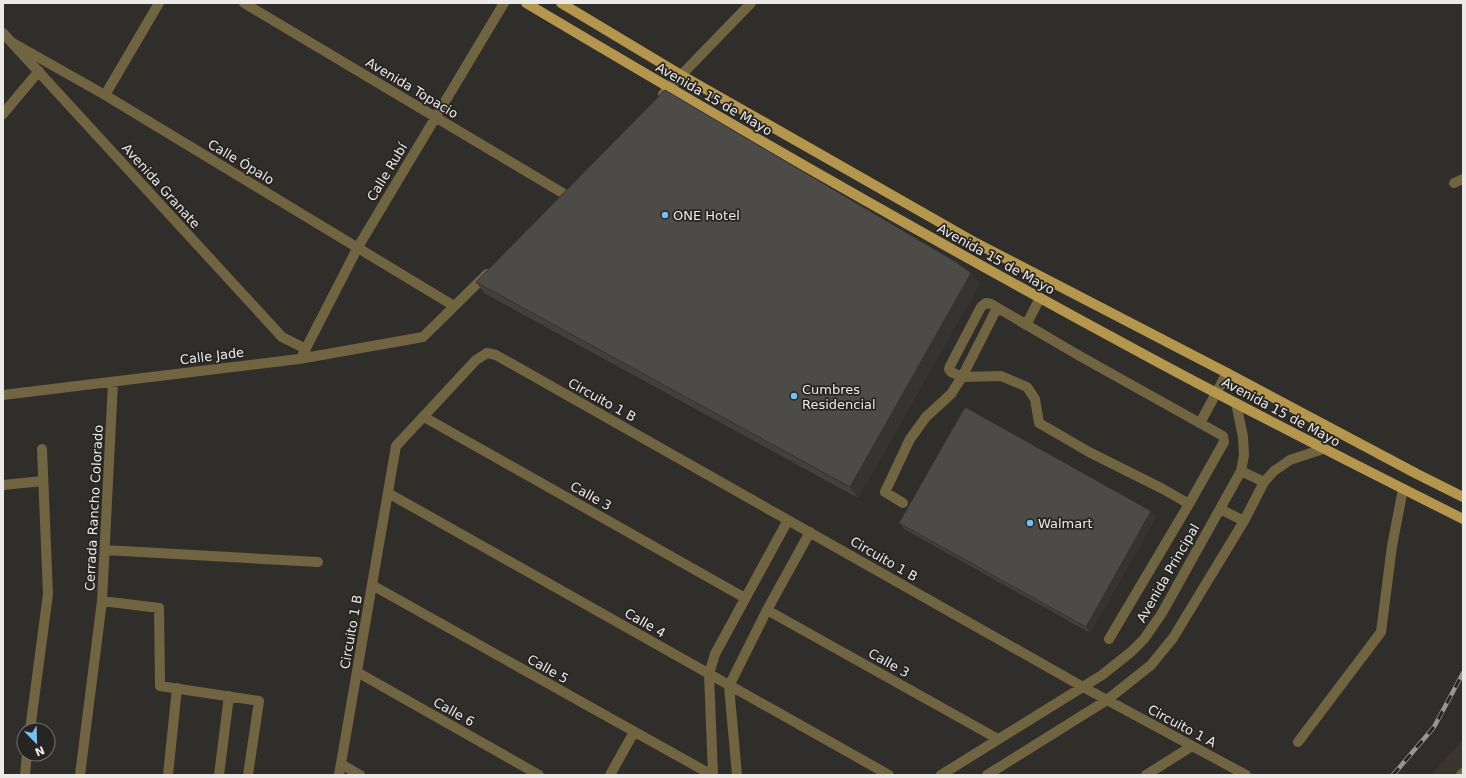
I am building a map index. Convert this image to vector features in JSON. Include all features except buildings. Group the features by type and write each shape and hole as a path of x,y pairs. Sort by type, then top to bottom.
{"main road":[{"name":"Avenida 15 de Mayo","path":"526,3 669,88 706,114 855,199 1216,393 1323,449 1463,519"},
{"name":"Avenida 15 de Mayo","path":"561,3 681,75 976,243 1463,497"},
{"path":"969,259 976,243"}],"street":[{"path":"105,95 159,3"},
{"name":"Avenida Topacio","path":"244,3 565,195"},
{"name":"Calle Rubí","path":"299,358 306,349 358,247 504,3"},
{"path":"658,99 751,3"},
{"name":"Avenida Granate","path":"3,33 282,337 306,349"},
{"name":"Calle Ópalo","path":"13,43 105,95 454,306"},
{"path":"3,114 39,71"},
{"path":"454,306 493,267"},
{"path":"1026,325 1040,298"},
{"path":"1108,640 1189,504 1224,442 1223,436 991,304 986,303 981,307 950,366 951,372 962,378 1001,376 1027,387 1035,399 1039,423 1089,452 1164,489 1189,504"},
{"name":"Calle Jade","path":"3,395 299,358 423,336 454,306"},
{"path":"903,503 884,492 910,439 926,417 951,394 962,378 998,308"},
{"name":"Circuito 1 B","path":"339,775 396,446 476,360 487,354 496,355 1106,700"},
{"path":"1200,423 1227,373"},
{"name":"Cerrada Rancho Colorado","path":"113,382 102,601 159,608 160,686 177,688"},
{"name":"Avenida Principal","path":"941,775 1102,675 1131,652 1144,639 1162,614 1241,472 1244,455 1243,437 1236,403"},
{"name":"Calle 3","path":"424,417 746,598"},
{"path":"31,722 48,594 42,449"},
{"path":"987,775 1106,700 1151,665 1173,638 1244,521 1264,482 1290,460 1323,449"},
{"path":"1241,472 1264,482"},
{"path":"3,486 43,481"},
{"path":"1298,742 1382,632 1392,546 1403,489"},
{"name":"Calle 4","path":"388,493 889,775"},
{"path":"1220,509 1244,521"},
{"path":"712,775 709,674 715,654 788,520"},
{"path":"737,775 729,686 767,610 810,532"},
{"path":"105,550 318,562"},
{"name":"Calle 5","path":"372,585 712,775"},
{"path":"80,775 102,601"},
{"name":"Calle 3","path":"767,610 998,739"},
{"name":"Calle 6","path":"357,672 539,775"},
{"path":"168,775 177,688 259,701 248,775"},
{"path":"219,775 229,696"},
{"name":"Circuito 1 A","path":"1106,700 1246,775"},
{"path":"610,775 634,732"},
{"path":"1146,775 1192,746"},
{"path":"25,775 26,762"},
{"path":"341,764 360,775"}],"shaded area":[{"path":"1463,740 1463,775 1431,775"}],"railway":[{"path":"1393,775 1434,727 1463,673"}],"place":[{"name":"ONE Hotel","path":"665,215"},
{"name":"Cumbres Residencial","path":"794,396"},
{"name":"Walmart","path":"1030,523"}]}
